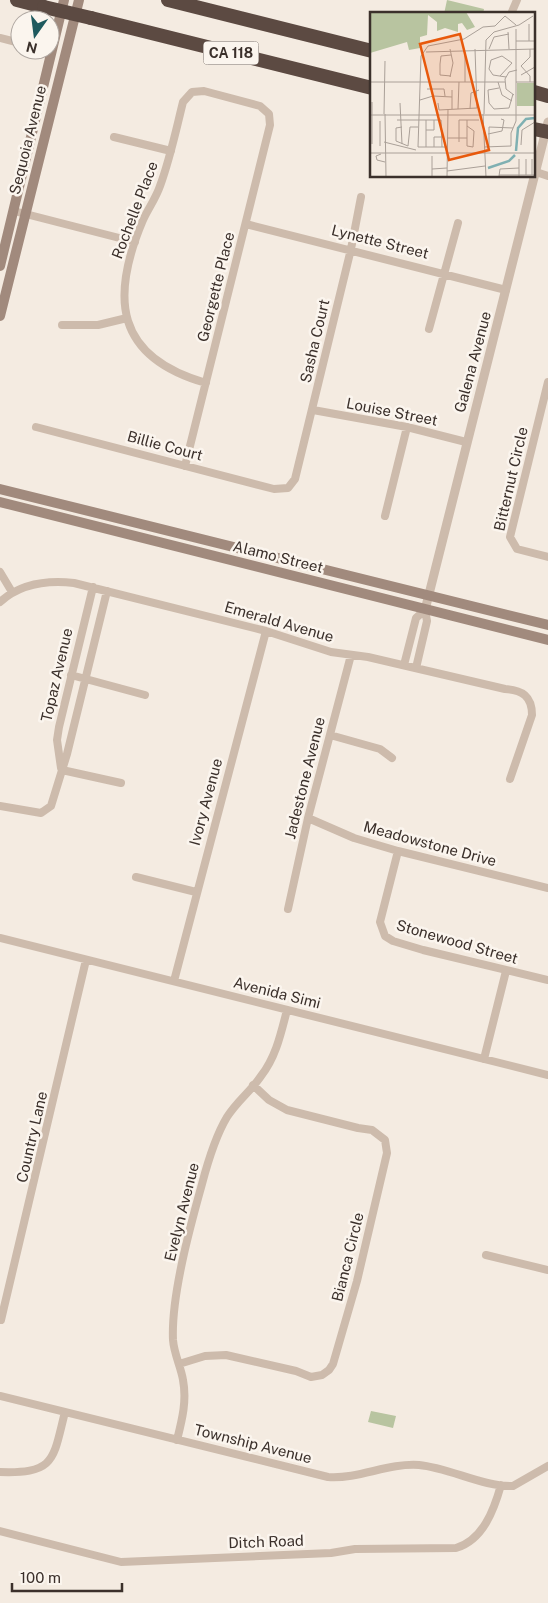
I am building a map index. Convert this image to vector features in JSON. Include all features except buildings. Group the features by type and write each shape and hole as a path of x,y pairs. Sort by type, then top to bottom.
{"highway":[{"name":"CA 118","path":"17,0 370,88"},
{"name":"CA 118","path":"168,0 370,50"}],"main road":[{"name":"Sequoia Avenue","path":"60,15 64,0"},
{"name":"Sequoia Avenue","path":"0,316 78,0"},
{"name":"Sequoia Avenue","path":"0,266 49,60"},
{"name":"Alamo Street","path":"0,489 548,625"},
{"name":"Alamo Street","path":"0,502 548,640"}],"street":[{"path":"512,12 517,0"},
{"path":"60,53 65,54"},
{"name":"Rochelle Place","path":"206,383 173,371 156,360 138,341 127,318 123,286 135,242 160,188 184,102 192,92 204,91 260,106 269,114"},
{"name":"Georgette Place","path":"185,466 270,125 269,114"},
{"name":"Galena Avenue","path":"536,172 548,122"},
{"path":"114,137 171,150"},
{"path":"536,172 548,176"},
{"name":"Galena Avenue","path":"404,666 416,618 425,610 430,596 466,442 534,178"},
{"name":"Sasha Court","path":"288,488 295,479 313,410 361,197"},
{"path":"14,211 135,242"},
{"path":"429,329 458,223"},
{"name":"Lynette Street","path":"246,224 351,248 506,290"},
{"path":"62,325 98,325 127,318"},
{"name":"Bitternut Circle","path":"548,382 510,537 517,549 548,557"},
{"name":"Louise Street","path":"313,410 407,427 466,442"},
{"name":"Billie Court","path":"36,427 274,489 288,488"},
{"path":"385,516 407,427"},
{"path":"0,572 12,592 0,602"},
{"name":"Emerald Avenue","path":"12,592 39,583 55,581 93,587 266,631 331,652 416,668 505,689 518,690 527,696 532,705 532,715 510,779"},
{"name":"Topaz Avenue","path":"62,770 57,740 93,587"},
{"name":"Topaz Avenue","path":"0,806 41,813 47,811 54,801 107,590"},
{"name":"Galena Avenue","path":"416,668 428,621 425,610"},
{"name":"Ivory Avenue","path":"174,981 266,631"},
{"name":"Jadestone Avenue","path":"288,909 308,818 352,655"},
{"path":"71,676 146,695"},
{"path":"330,736 380,749 392,758"},
{"path":"62,770 121,783"},
{"name":"Meadowstone Drive","path":"308,818 354,838 398,851 548,888"},
{"name":"Stonewood Street","path":"398,851 380,922 385,936 393,941 423,950 548,980"},
{"path":"136,877 196,892"},
{"name":"Avenida Simi","path":"0,938 548,1075"},
{"name":"Country Lane","path":"1,1320 86,960"},
{"path":"484,1059 506,971"},
{"name":"Evelyn Avenue","path":"177,1440 184,1398 179,1364 173,1341 176,1305 185,1253 202,1185 224,1122 234,1106 254,1085 274,1054 287,1010"},
{"name":"Bianca Circle","path":"179,1364 205,1356 226,1355 296,1371 311,1377 322,1375 332,1364 357,1281 387,1153 385,1140 372,1130 287,1110 269,1100 254,1085"},
{"path":"486,1255 548,1270"},
{"name":"Township Avenue","path":"0,1396 328,1477 354,1477 392,1467 418,1465 501,1485"},
{"path":"0,1472 32,1471 41,1468 49,1462 54,1455 65,1412"},
{"path":"501,1485 513,1486 548,1466"},
{"name":"Ditch Road","path":"0,1532 121,1562 331,1553 355,1549 456,1548 466,1545 480,1531 496,1503 501,1485"}],"green space":[{"path":"447,0 484,9 483,12 444,12"},
{"path":"371,1411 396,1416 393,1428 368,1422"}]}
